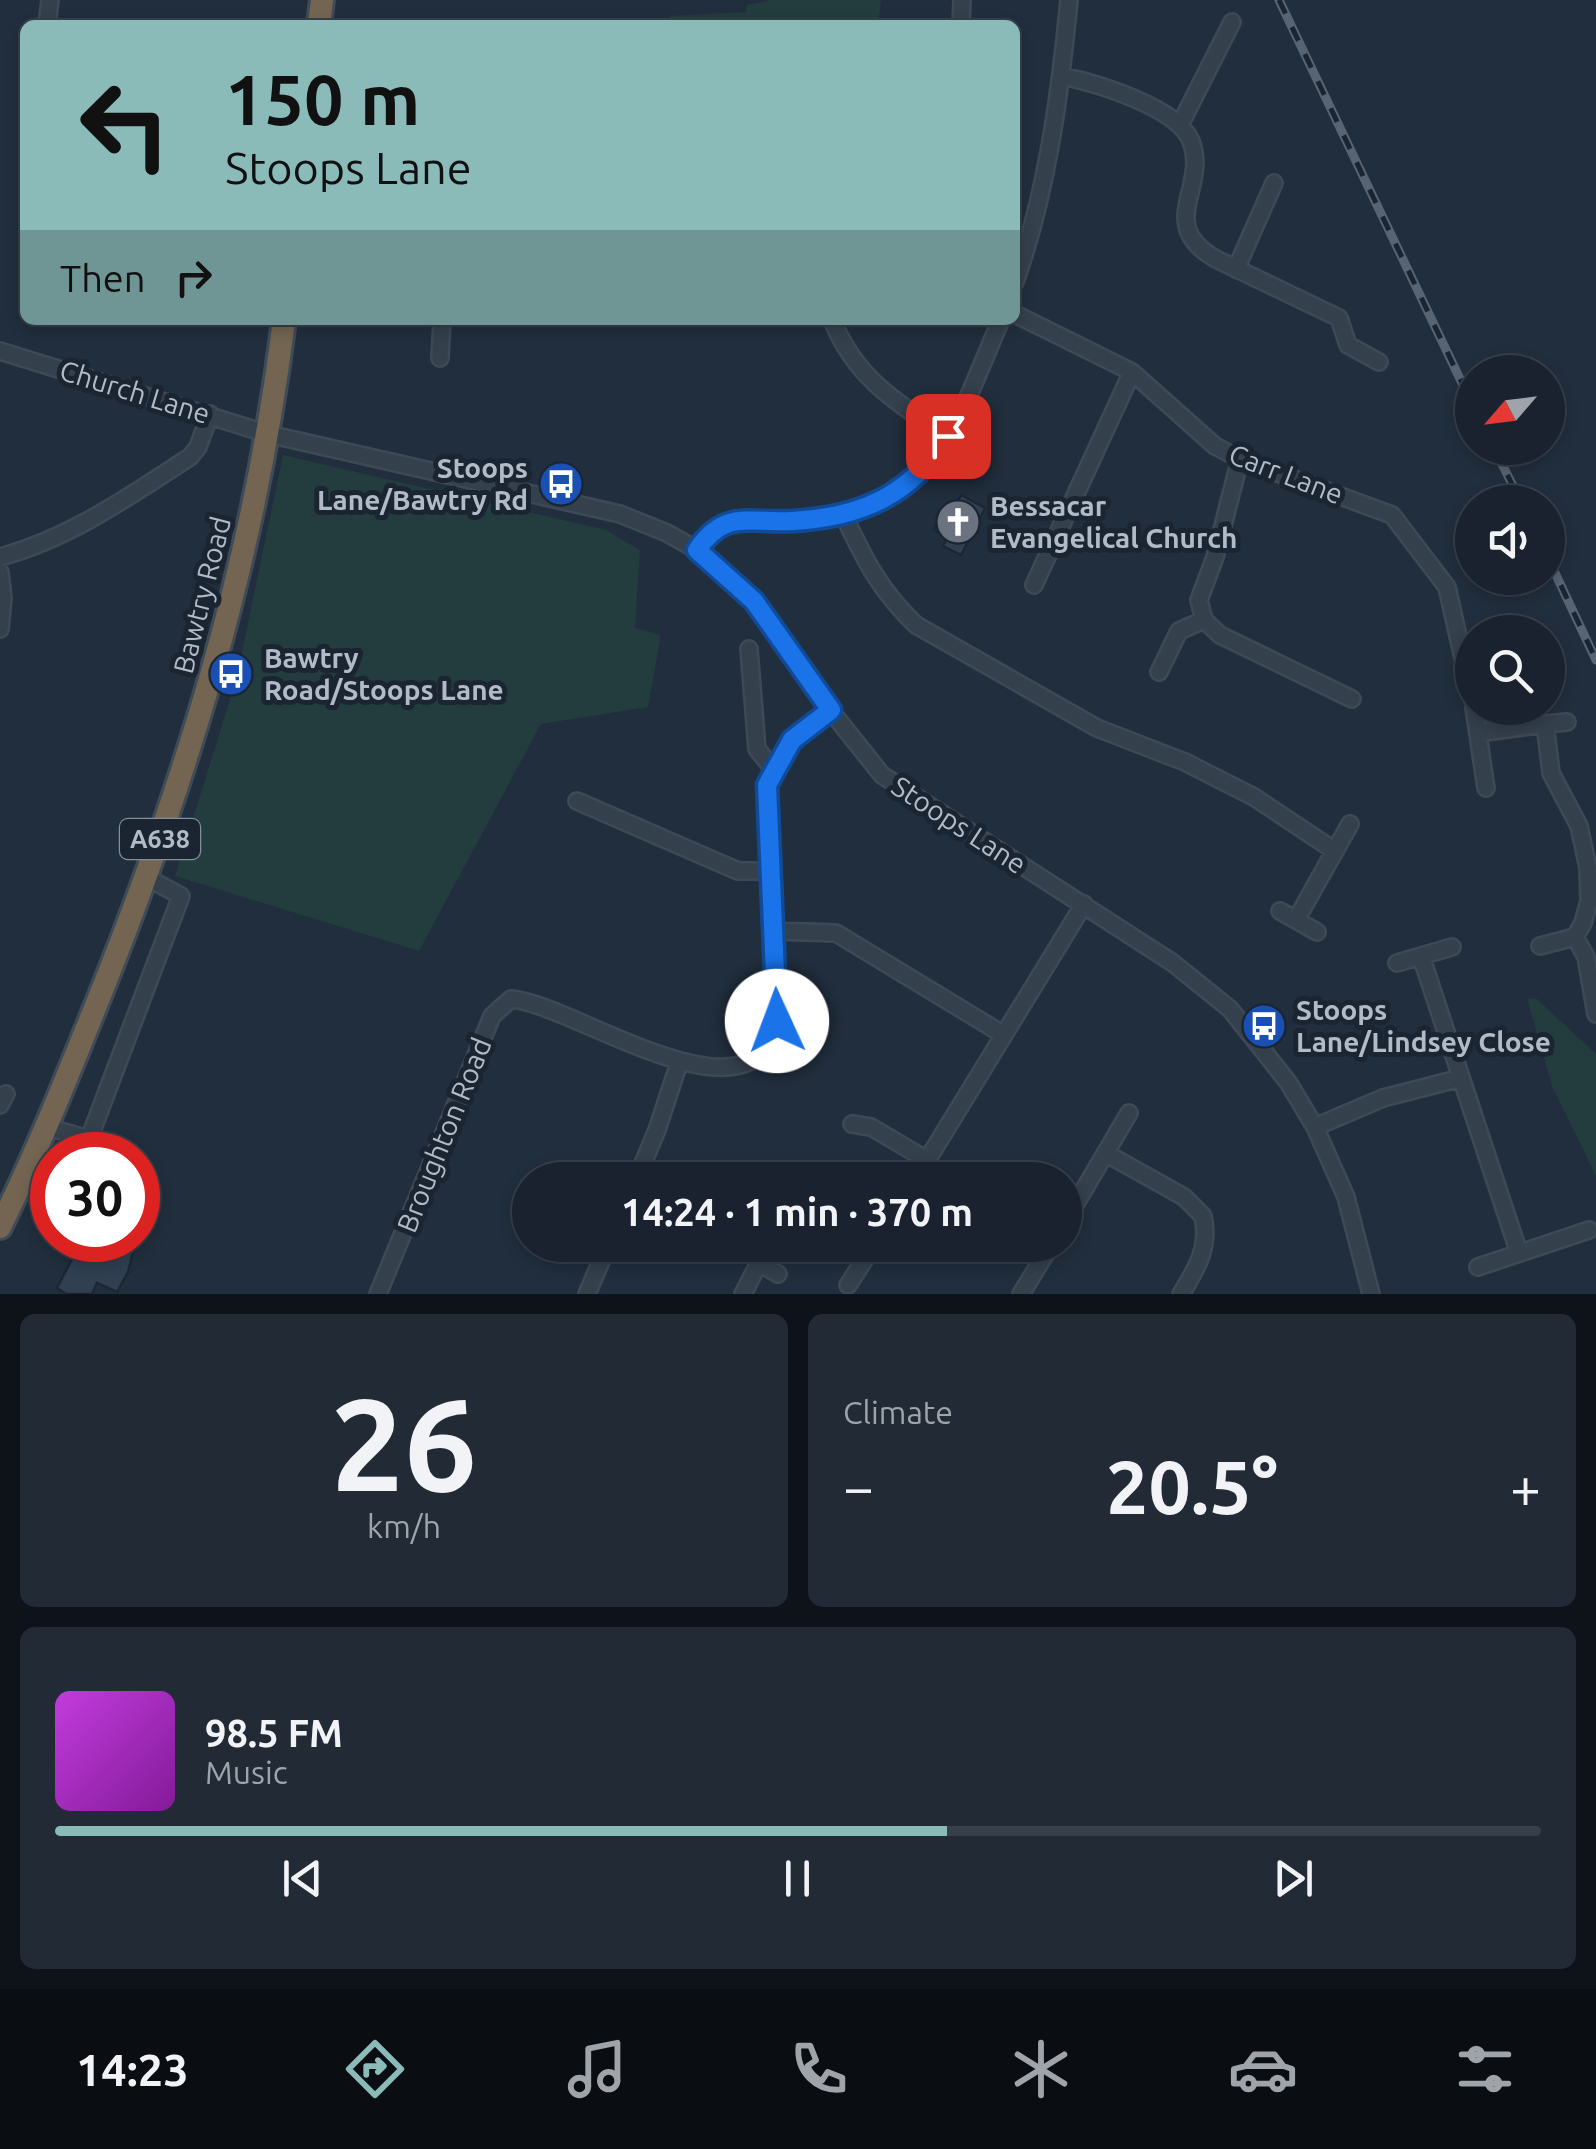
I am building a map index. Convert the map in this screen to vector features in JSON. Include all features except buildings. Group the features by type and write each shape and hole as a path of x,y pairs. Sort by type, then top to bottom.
{"highway":[{"name":"Bawtry Road","path":"0,1227 47,1127 146,878 216,669 255,510 283,325"}],"street":[{"path":"1020,264 1062,76 1069,0"},
{"path":"1177,123 1183,119 1232,22"},
{"path":"1062,76 1151,107 1177,123 1190,140 1194,154 1194,172 1184,208 1190,238 1202,251 1338,318 1348,345 1379,362"},
{"path":"1236,268 1274,184"},
{"path":"1020,210 1034,212"},
{"name":"Carr Lane","path":"1020,316 1132,372 1202,437 1240,460 1392,515 1402,523 1453,599 1456,615"},
{"path":"440,358 442,325"},
{"path":"834,325 848,354 870,380 888,397 948,436"},
{"path":"697,550 718,526 731,521 792,522 843,514 869,506 911,483 948,436 998,325"},
{"name":"Church Lane","path":"0,351 268,434"},
{"path":"1034,585 1132,372"},
{"path":"0,557 52,541 190,457 198,447 210,414"},
{"name":"Stoops Lane","path":"268,434 620,514 697,550 754,601 882,775 1185,971 1230,1009 1288,1082 1316,1127 1346,1197 1371,1294"},
{"path":"1240,460 1215,556 1201,589 1199,600 1204,620 1220,636 1352,698"},
{"path":"843,514 874,578 892,603 916,625 1097,728 1185,762 1254,796 1334,851"},
{"path":"0,572 0,630"},
{"path":"1159,672 1179,631 1204,620"},
{"name":"Broughton Road","path":"378,1294 499,1006 511,999 537,1004 679,1063 719,1067 746,1062 764,1054 774,1040 777,1021 767,785 774,770 757,749 750,649"},
{"path":"774,770 792,740 831,710"},
{"path":"1477,725 1486,788"},
{"path":"1478,734 1538,725"},
{"path":"1545,725 1551,774 1579,826 1588,868 1589,901 1575,938"},
{"path":"578,801 738,871 770,871"},
{"path":"1296,920 1350,824"},
{"path":"47,1127 89,1139 181,896 146,878"},
{"path":"852,1124 870,1127 928,1160 1084,904"},
{"path":"1280,912 1317,932"},
{"path":"774,932 836,932 1004,1035"},
{"path":"1540,946 1575,938"},
{"path":"1575,938 1586,957 1596,1014"},
{"path":"1398,963 1452,947"},
{"path":"1421,956 1519,1253"},
{"path":"644,1162 679,1063"},
{"path":"1316,1127 1383,1098 1461,1078"},
{"path":"1082,1194 1130,1113"},
{"path":"1107,1154 1184,1197 1203,1216 1206,1245 1181,1294"},
{"path":"1478,1268 1589,1230"},
{"path":"586,1294 600,1262"},
{"path":"848,1285 863,1262"},
{"path":"1021,1294 1041,1262"},
{"path":"743,1294 760,1263 778,1274"}],"green space":[{"path":"771,0 881,0 879,20 670,20 669,16 746,12 747,5"},
{"path":"283,455 606,530 640,550 635,628 661,635 648,707 541,724 419,951 175,876 236,680"},
{"path":"1527,998 1537,999 1596,1054 1596,1176 1552,1086"}],"railway":[{"path":"1279,0 1455,368"},
{"path":"1502,465 1512,485"},
{"path":"1565,594 1596,660"}],"place":[{"name":"Stoops Lane/Bawtry Rd","path":"561,484"},
{"name":"Bessacar Evangelical Church","path":"958,522"},
{"name":"Bawtry Road/Stoops Lane","path":"231,674"},
{"name":"Stoops Lane/Lindsey Close","path":"1264,1026"}],"route":[{"path":"777,1021 767,785 792,740 831,710 754,601 697,550 718,526 731,521 792,522 869,506 911,483 948,436"}]}
